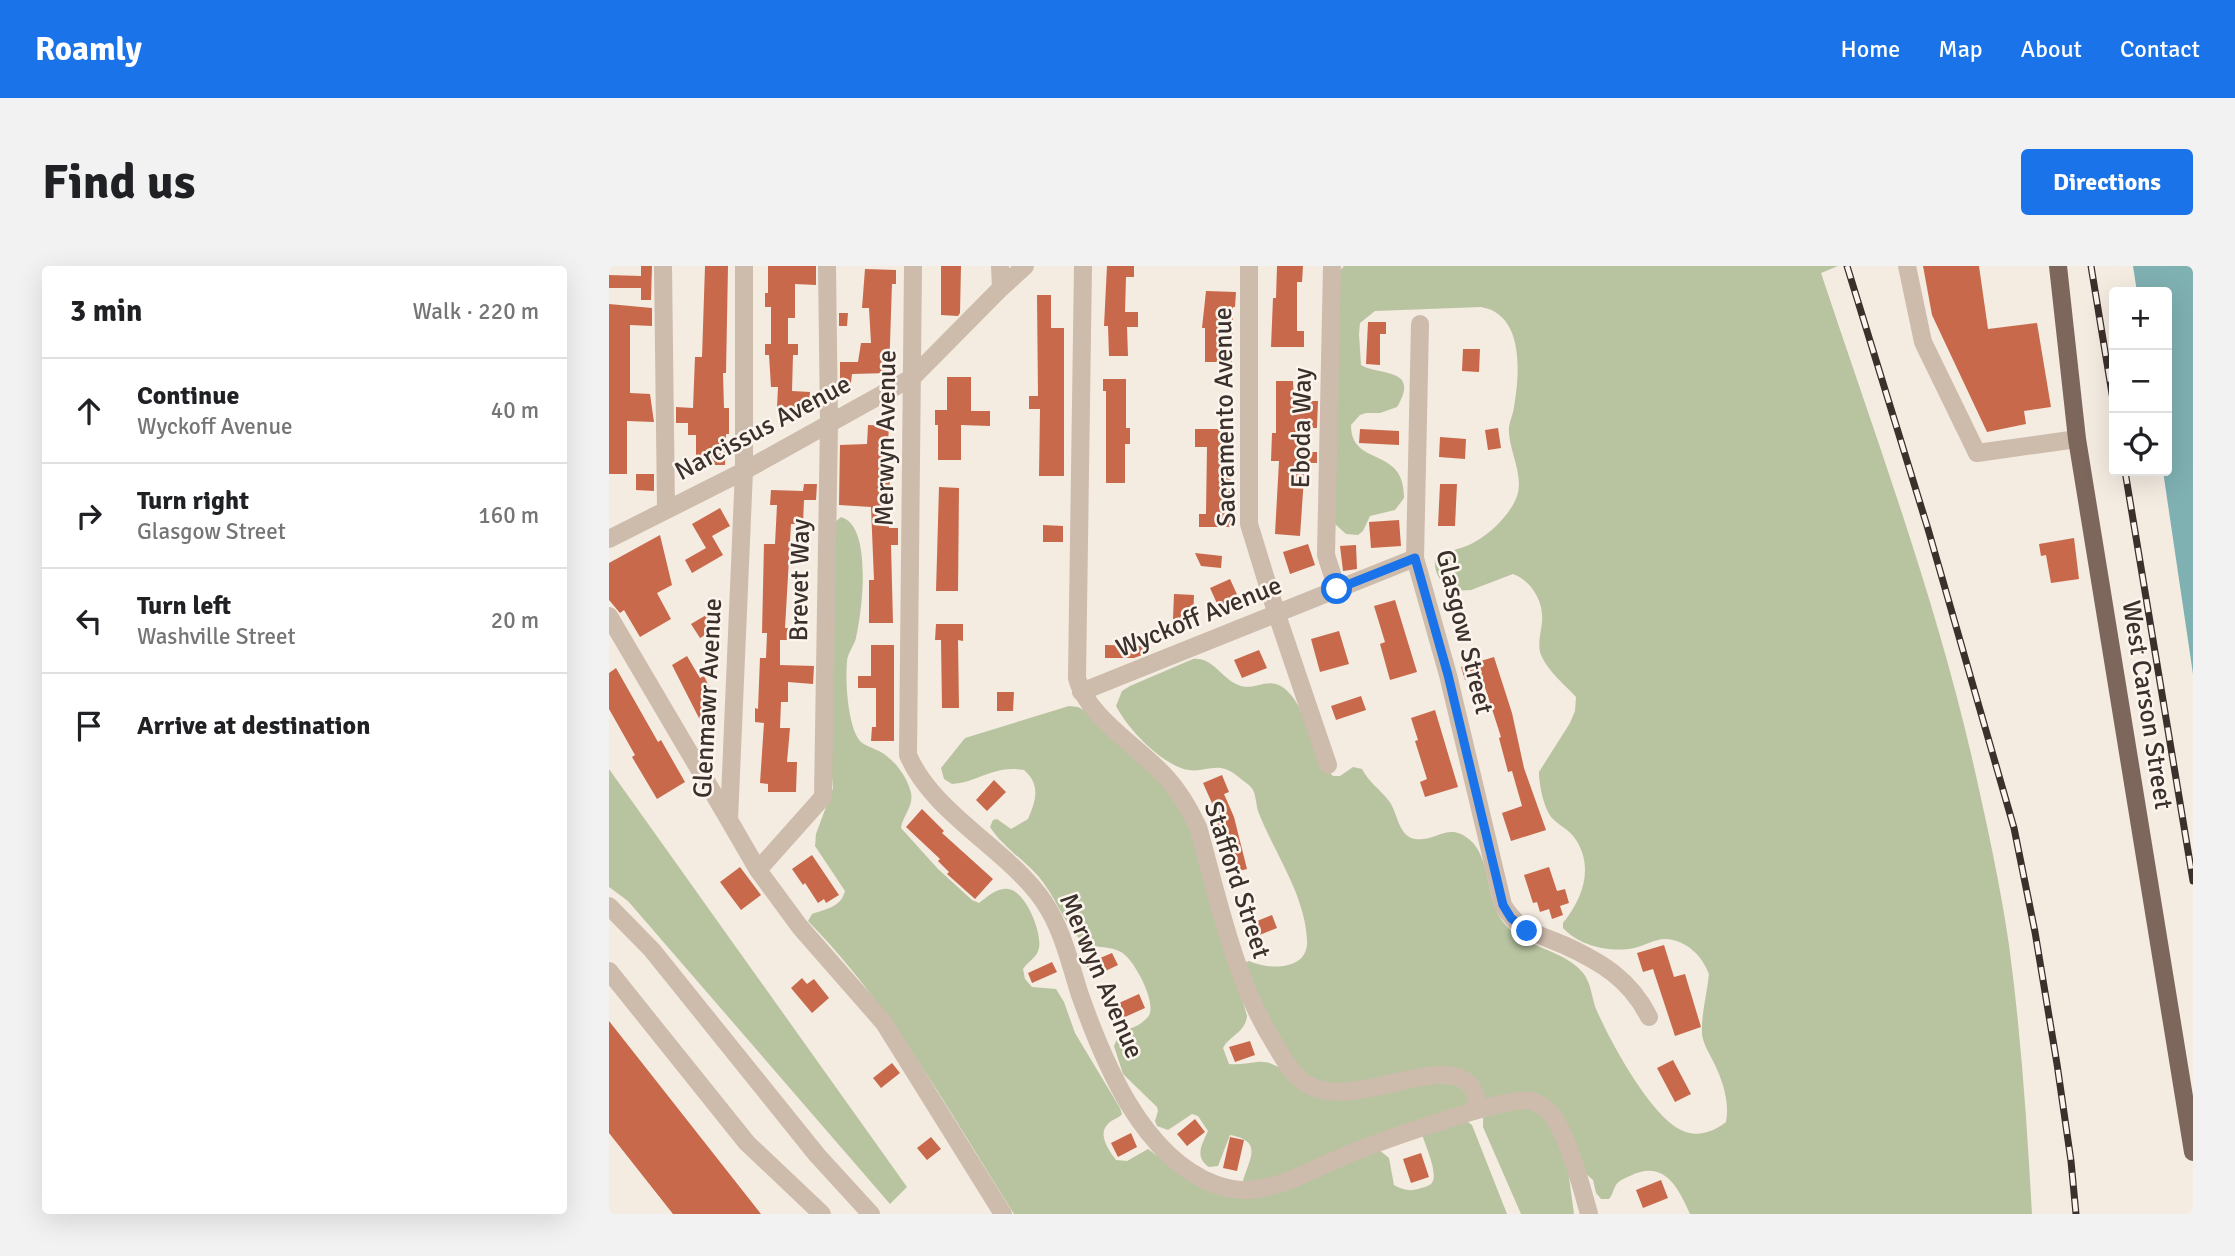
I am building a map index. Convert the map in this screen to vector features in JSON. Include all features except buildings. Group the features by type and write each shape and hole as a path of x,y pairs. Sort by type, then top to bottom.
{"main road":[{"name":"West Carson Street","path":"2058,266 2077,439 2193,1152"}],"street":[{"path":"663,266 666,509"},
{"name":"Glenmawr Avenue","path":"744,266 744,471 729,820 758,870 800,927 884,1024 1003,1214"},
{"name":"Brevet Way","path":"758,870 823,797 829,424 827,266"},
{"name":"Merwyn Avenue","path":"913,266 908,755 914,769 930,789 1044,901 1066,949 1081,996 1111,1070 1130,1106 1152,1136 1189,1172 1231,1189 1247,1191 1291,1179 1347,1155 1479,1109 1529,1100 1556,1119 1589,1214"},
{"path":"1000,266 1000,288"},
{"name":"Narcissus Avenue","path":"609,538 744,471 913,377 1025,266"},
{"path":"1081,692 1077,678 1083,266"},
{"name":"Sacramento Avenue","path":"1249,266 1249,524 1328,765"},
{"name":"Eboda Way","path":"1332,266 1326,555 1337,589"},
{"path":"1907,266 1923,342 1977,453 2077,439"},
{"name":"Glasgow Street","path":"1420,324 1415,558 1448,675 1503,905 1511,918 1527,931 1600,963 1639,996 1649,1017"},
{"name":"Wyckoff Avenue","path":"1081,692 1415,558"},
{"path":"609,616 729,820"},
{"name":"Stafford Street","path":"1081,692 1112,727 1164,774 1186,803 1198,827 1245,989 1268,1034 1299,1079 1315,1090 1339,1094 1426,1076 1456,1076 1471,1085 1479,1109"},
{"path":"609,906 652,950 817,1155 871,1214"},
{"path":"609,971 747,1143 822,1214"}],"green space":[{"path":"1344,266 1838,266 1821,273 1940,635 1972,758 1992,852 2009,945 2017,1012 2032,1214 1690,1214 1668,1178 1652,1171 1622,1180 1609,1199 1601,1199 1596,1193 1593,1180 1584,1172 1560,1113 1482,1103 1475,1083 1368,1081 1341,1085 1325,1084 1312,1078 1288,1051 1243,963 1249,961 1266,966 1286,966 1295,963 1306,950 1305,923 1295,890 1258,811 1253,790 1232,772 1224,769 1189,770 1162,758 1128,724 1116,706 1122,691 1130,686 1193,659 1205,661 1240,686 1271,683 1286,690 1302,712 1320,755 1333,776 1340,776 1353,767 1362,769 1389,801 1402,829 1409,837 1423,839 1455,832 1470,840 1481,856 1494,906 1506,926 1528,941 1564,958 1584,974 1596,1009 1611,1039 1632,1076 1657,1109 1669,1122 1693,1134 1716,1129 1726,1122 1724,1090 1703,1037 1702,1019 1709,974 1698,955 1680,942 1665,939 1634,948 1615,950 1596,947 1586,944 1563,928 1563,923 1581,892 1584,859 1574,837 1553,819 1547,810 1539,772 1570,723 1575,711 1576,697 1552,672 1541,655 1539,643 1542,614 1539,600 1526,582 1513,574 1471,590 1453,591 1441,581 1437,573 1435,559 1469,545 1491,531 1504,518 1517,496 1519,481 1509,429 1518,362 1512,333 1505,321 1495,312 1481,307 1375,311 1360,323 1361,365 1395,375 1404,385 1397,407 1380,413 1360,415 1351,425 1353,438 1359,447 1396,470 1402,481 1404,498 1395,510 1370,516 1358,535 1346,534 1334,523 1338,273"},
{"path":"841,517 851,524 858,536 863,571 858,626 846,670 848,703 856,734 862,743 895,763 903,774 911,798 901,828 938,869 972,900 979,903 993,893 1008,889 1015,891 1027,904 1038,932 1039,948 1023,969 1025,979 1032,987 1056,989 1064,1002 1075,1033 1120,1108 1122,1114 1110,1122 1104,1133 1105,1142 1116,1160 1127,1161 1148,1149 1193,1182 1226,1196 1378,1149 1389,1158 1394,1185 1414,1190 1431,1184 1434,1174 1422,1134 1464,1119 1472,1125 1507,1214 1014,1214 893,1025 867,989 808,921 812,914 828,909 840,901 845,891 815,846 816,834 833,788 834,523"},
{"path":"1069,706 1088,712 1164,783 1191,827 1247,1016 1240,1030 1223,1048 1229,1064 1270,1063 1300,1086 1408,1082 1465,1085 1474,1107 1254,1185 1243,1181 1251,1146 1241,1138 1230,1135 1218,1166 1209,1167 1201,1155 1208,1131 1198,1116 1192,1114 1168,1130 1157,1126 1157,1107 1123,1074 1114,1046 1120,1032 1142,1023 1148,1017 1150,1004 1140,975 1130,960 1119,951 1082,941 1039,877 990,827 993,820 997,819 1011,829 1028,819 1035,799 1033,781 1024,770 1013,769 952,784 944,779 941,768 965,738"},
{"path":"609,769 907,1187 890,1204 628,901 609,887"},
{"path":"1527,1106 1545,1115 1567,1163 1574,1214 1521,1214 1483,1127 1486,1114"}],"water":[{"path":"2133,266 2193,266 2193,674 2164,476 2172,476 2172,287 2136,287"}],"railway":[{"path":"1847,266 1928,529 2014,828 2057,1064 2076,1214"},
{"path":"2091,266 2109,376"},
{"path":"2126,476 2193,881"}],"route":[{"path":"1337,589 1415,558 1448,675 1503,905 1511,918 1527,931"}]}
